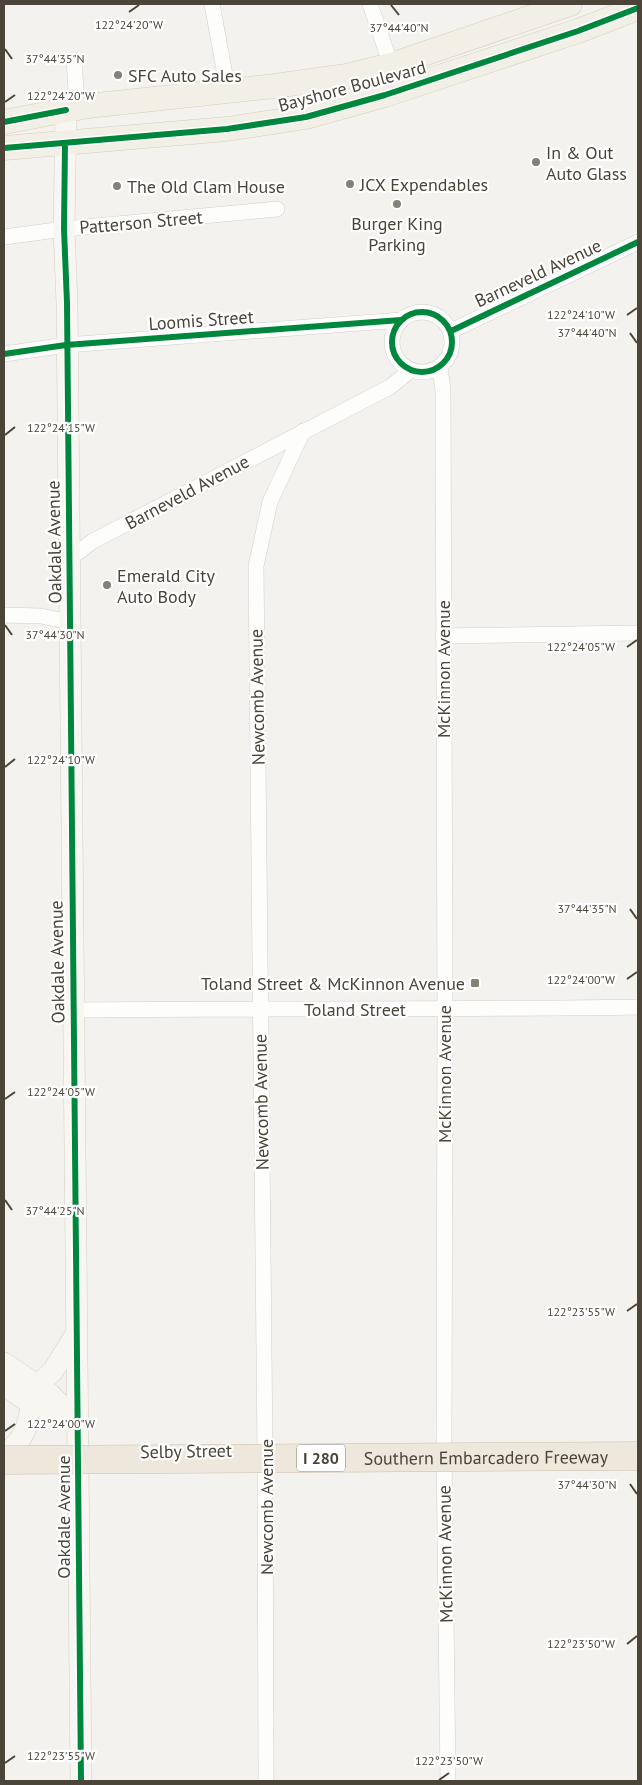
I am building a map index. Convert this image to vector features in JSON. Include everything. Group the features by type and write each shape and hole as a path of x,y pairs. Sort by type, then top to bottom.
{"highway":[{"name":"Southern Embarcadero Freeway","path":"5,1454 638,1449"},
{"name":"Southern Embarcadero Freeway","path":"5,1454 638,1456"}],"main road":[{"name":"Bayshore Boulevard","path":"4,122 66,110 324,80 391,65 570,4"},
{"name":"Bayshore Boulevard","path":"4,148 253,126 331,111 578,32 638,8"},
{"name":"Oakdale Avenue","path":"66,110 64,229 67,302 81,1781"},
{"path":"5,1454 18,1444 29,1422 34,1395 53,1371 77,1334"},
{"path":"4,1363 34,1395"},
{"path":"4,1385 34,1395 50,1394 77,1422"}],"street":[{"path":"212,4 228,91"},
{"path":"370,4 391,65"},
{"name":"Oakdale Avenue","path":"66,110 76,89 74,60"},
{"name":"Patterson Street","path":"4,237 64,229 278,209"},
{"name":"Barneveld Avenue","path":"450,331 638,242"},
{"path":"418,311 438,316 445,322 450,331 453,341 447,360 440,367 431,371 411,370 402,365 392,348 395,328 409,314 418,311"},
{"name":"Loomis Street","path":"4,354 66,345 401,320"},
{"name":"McKinnon Avenue","path":"440,367 443,390 444,1448 448,1781"},
{"name":"Barneveld Avenue","path":"69,559 93,541 390,387 411,370"},
{"name":"Newcomb Avenue","path":"266,1781 265,1450 256,566 270,502 303,431"},
{"path":"4,614 40,616 70,622"},
{"path":"443,636 638,633"},
{"name":"Toland Street","path":"73,1010 260,1008 444,1010 638,1006"},
{"name":"Selby Street","path":"5,1454 444,1448 638,1449"}],"cycle path":[{"path":"4,148 227,129 306,117 385,95 578,31 638,8"},
{"path":"4,122 66,110"},
{"path":"65,143 64,229 67,303 81,1781"},
{"path":"451,331 638,242"},
{"path":"416,312 428,312 439,317 447,325 452,336 452,342 450,354 439,367 428,372 416,372 405,367 397,359 392,348 392,336 397,325 405,317 416,312"},
{"path":"4,354 66,345 401,320"}],"place":[{"name":"SFC Auto Sales","path":"118,75"},
{"name":"In & Out Auto Glass","path":"536,162"},
{"name":"JCX Expendables","path":"350,184"},
{"name":"The Old Clam House","path":"117,186"},
{"name":"Burger King Parking","path":"397,204"},
{"name":"Emerald City Auto Body","path":"107,585"},
{"name":"Toland Street & McKinnon Avenue","path":"475,983"}]}
